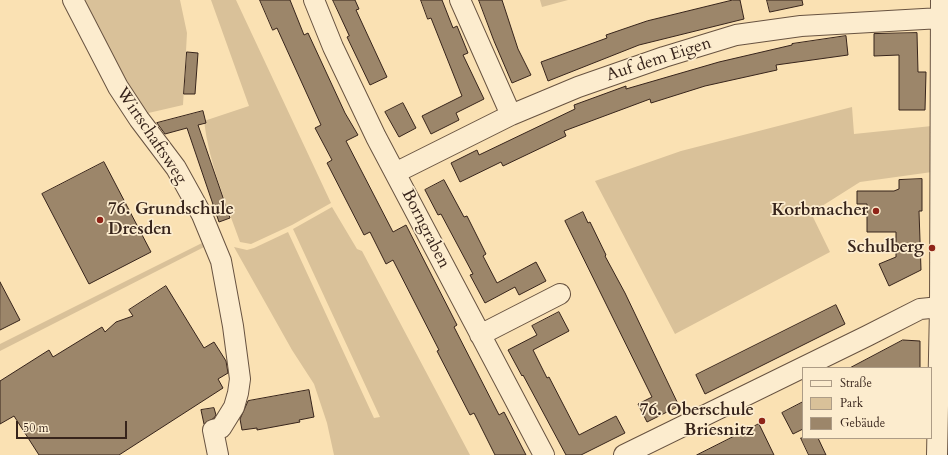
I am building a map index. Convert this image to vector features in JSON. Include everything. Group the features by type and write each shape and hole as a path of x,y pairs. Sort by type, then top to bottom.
{"street":[{"name":"Wirtschaftsweg","path":"73,0 118,87 139,120 176,168 202,215 221,261 234,326 240,379 234,407 221,428 213,430 218,455"},
{"name":"Borngraben","path":"314,0 333,47 395,173 544,455"},
{"path":"460,0 512,114"},
{"name":"Auf dem Eigen","path":"395,173 512,114 578,87 649,62 736,35 941,9"},
{"path":"940,448 941,9"},
{"path":"480,335 560,294"},
{"path":"804,367 920,309 940,307"},
{"path":"624,455 802,368"}],"green space":[{"path":"81,0 180,0 187,33 183,105 144,114"},
{"path":"211,0 236,0 331,203 292,225 251,244 240,242 219,183 206,137 204,121 249,106"},
{"path":"540,0 568,0 542,7"},
{"path":"852,107 854,134 932,126 932,172 860,182 811,213 830,252 675,334 595,181 681,151"},
{"path":"332,207 357,249 362,251 470,455 334,455 327,423 314,384 292,350 234,247 247,250 288,232 374,418 380,417 293,229"},
{"path":"208,240 210,244 0,351 0,344"}],"building":[{"path":"260,0 290,0 304,35 308,33 345,113 358,135 346,141 393,232 406,225 457,325 454,327 499,415 504,412 526,455 495,455 474,413 470,415 393,260 386,264 370,232 364,235 327,163 332,160 315,128 321,125 277,28 273,30"},
{"path":"333,0 355,0 359,9 356,10 387,77 370,85 347,37 349,36"},
{"path":"421,0 442,0 453,28 457,26 468,53 463,55 484,99 456,113 459,120 431,134 422,116 462,96 431,18 428,19"},
{"path":"479,0 502,0 518,49 531,75 512,83 494,41"},
{"path":"733,0 740,0 744,19 639,45 548,81 541,62 607,38 606,35 647,21"},
{"path":"767,0 802,0 803,5 770,12"},
{"path":"917,33 918,72 926,72 925,110 899,110 899,55 874,56 874,34"},
{"path":"846,36 848,55 776,65 777,70 705,86 651,103 650,99 564,131 566,136 503,166 501,162 460,182 451,163 477,150 479,155 575,109 574,105 626,86 626,89 719,62 792,44"},
{"path":"187,52 198,53 195,94 184,94"},
{"path":"403,103 416,128 399,137 385,112"},
{"path":"203,111 206,123 198,125 230,218 219,222 187,128 165,134 157,123"},
{"path":"104,162 151,252 89,284 42,194"},
{"path":"922,179 922,211 919,211 921,270 889,286 879,264 896,257 896,232 867,232 867,204 857,204 857,191 894,191 899,189 899,180"},
{"path":"444,180 464,217 467,216 486,254 483,256 497,283 536,262 546,281 519,295 515,287 485,303 470,275 473,274 441,214 438,215 425,190"},
{"path":"583,212 588,223 590,222 606,255 605,256 625,293 679,406 647,422 638,404 652,397 565,221"},
{"path":"0,282 20,320 0,330"},
{"path":"166,286 204,348 214,342 226,361 228,373 218,379 223,388 119,455 39,455 14,416 0,424 0,381 49,350 53,357 102,327 105,332 116,322 133,316 129,310"},
{"path":"836,305 845,324 705,394 696,375"},
{"path":"559,312 569,331 533,350 547,378 549,377 579,435 616,416 625,433 581,455 566,455 508,350 537,335 532,326"},
{"path":"903,340 920,341 920,367 852,367"},
{"path":"309,390 314,417 299,420 300,422 257,430 257,428 242,430 240,419 248,401"},
{"path":"802,403 802,430 793,434 782,413"},
{"path":"214,408 216,415 204,424 201,410"},
{"path":"759,424 774,455 697,455"},
{"path":"801,438 818,439 826,455 809,455"}],"place":[{"name":"Korbmacher","path":"876,211"},
{"name":"76. Grundschule Dresden","path":"100,220"},
{"name":"Schulberg","path":"932,248"},
{"name":"76. Oberschule Briesnitz","path":"762,421"}]}
